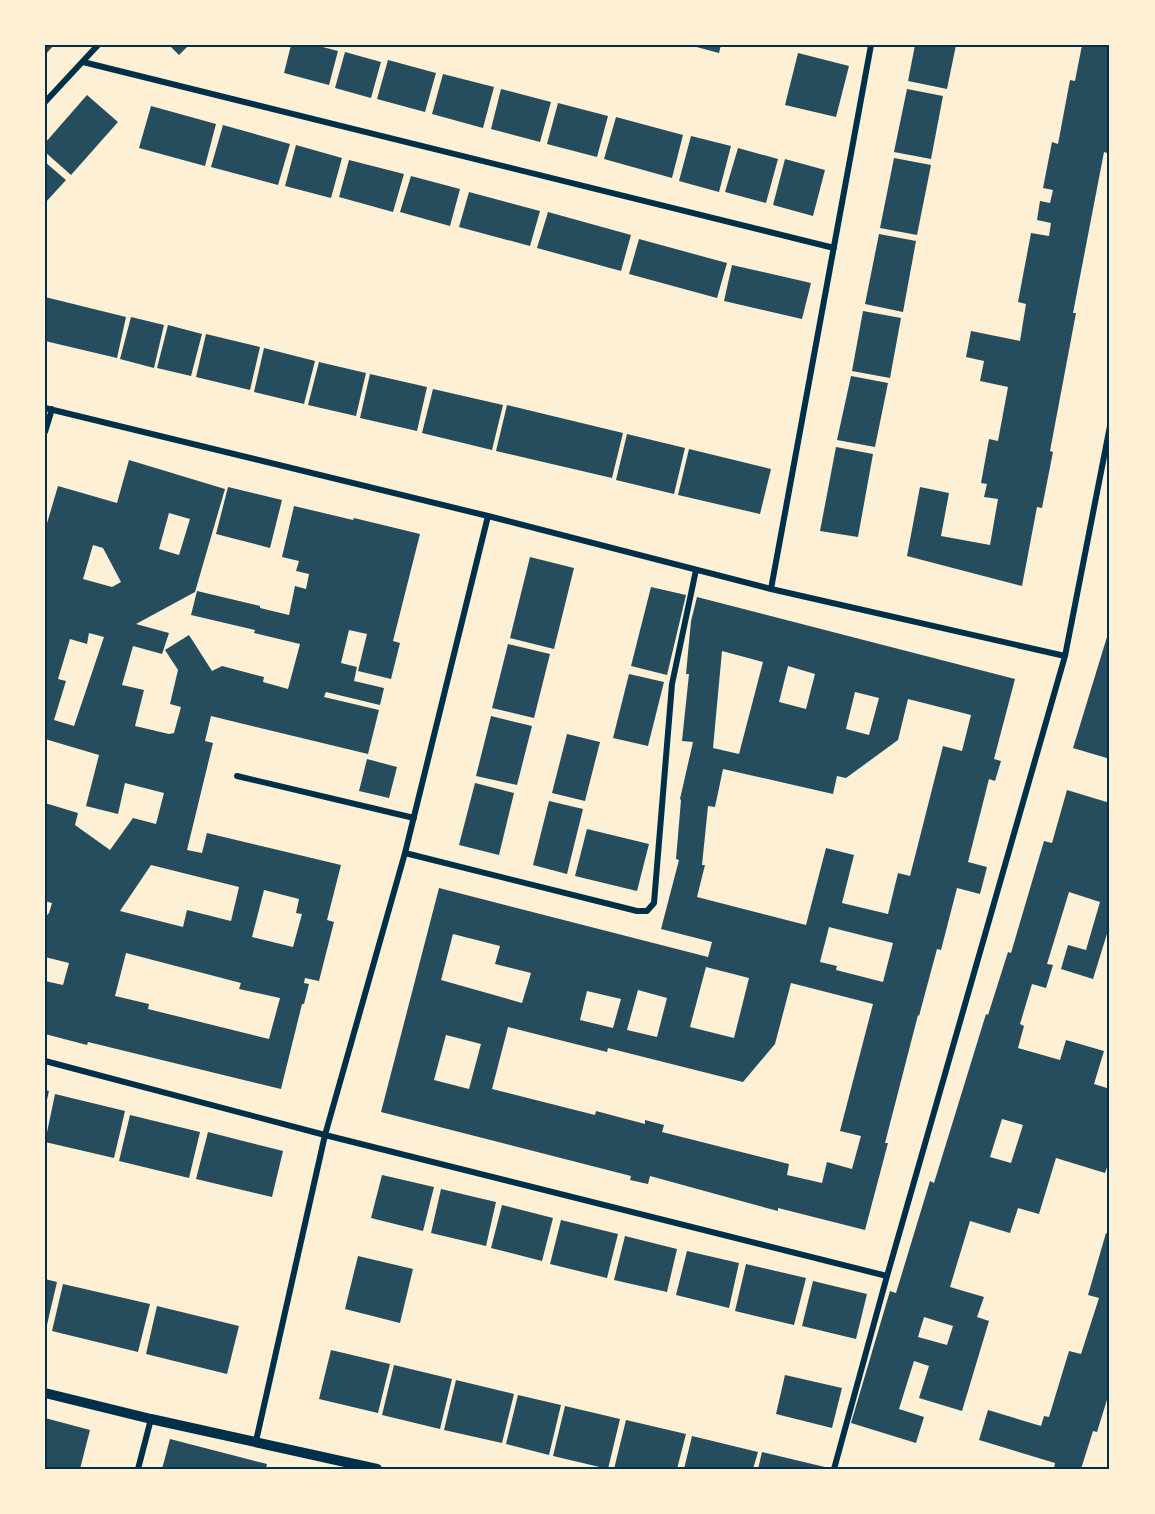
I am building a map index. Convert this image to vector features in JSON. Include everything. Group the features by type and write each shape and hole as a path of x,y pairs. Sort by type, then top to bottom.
{"street":[{"path":"45,102 98,45"},
{"path":"771,589 871,45"},
{"path":"83,62 834,248"},
{"path":"45,432 48,409 489,516 771,589 1065,656"},
{"path":"834,1469 1065,656 1110,426"},
{"path":"256,1441 325,1135 405,853 489,516"},
{"path":"405,853 637,911 647,911 654,903 672,684 696,570"},
{"path":"237,776 414,818"},
{"path":"45,1061 325,1135 887,1276"},
{"path":"45,1393 376,1469"},
{"path":"138,1469 151,1419"}],"building":[{"path":"45,45 54,45 45,55"},
{"path":"169,45 189,45 179,55"},
{"path":"291,45 315,45 338,51 329,85 284,73"},
{"path":"689,45 721,45 719,53"},
{"path":"915,45 956,45 947,89 908,81"},
{"path":"1082,45 1110,45 1110,136 1107,153 1104,152 1073,313 1076,313 1050,451 1053,452 1042,508 1037,507 1022,586 907,556 920,487 949,493 941,536 990,545 998,499 984,497 987,484 981,483 989,439 998,441 1008,387 980,381 984,361 966,357 971,331 1020,341 1026,304 1018,302 1031,233 1049,236 1051,223 1037,220 1040,201 1050,203 1053,190 1043,188 1052,142 1058,144 1070,80 1075,81"},
{"path":"345,52 381,62 371,98 335,88"},
{"path":"798,53 849,66 836,117 785,105"},
{"path":"388,60 436,73 425,112 377,99"},
{"path":"443,74 494,87 483,128 432,114"},
{"path":"501,89 551,102 540,142 491,129"},
{"path":"907,89 943,96 931,159 894,152"},
{"path":"87,95 118,122 71,175 45,152 45,143"},
{"path":"558,103 608,116 597,157 547,144"},
{"path":"151,106 216,124 205,166 139,148"},
{"path":"616,117 683,135 672,178 604,159"},
{"path":"223,125 290,144 278,185 211,167"},
{"path":"691,136 731,146 719,192 679,181"},
{"path":"296,145 342,158 331,198 285,186"},
{"path":"738,148 778,159 766,203 725,192"},
{"path":"894,158 931,165 917,235 880,228"},
{"path":"785,159 825,170 813,216 773,205"},
{"path":"349,160 404,174 393,212 339,197"},
{"path":"45,162 66,180 45,203"},
{"path":"411,176 460,189 450,226 400,212"},
{"path":"469,192 540,211 530,246 459,227"},
{"path":"548,212 631,235 621,271 537,248"},
{"path":"879,234 916,241 903,312 865,304"},
{"path":"639,239 727,263 717,298 629,274"},
{"path":"732,265 811,283 802,319 724,301"},
{"path":"45,297 126,317 117,358 45,341"},
{"path":"863,311 901,318 890,378 852,371"},
{"path":"131,317 164,325 154,368 120,359"},
{"path":"168,325 202,334 191,376 157,368"},
{"path":"206,334 260,347 250,390 196,377"},
{"path":"264,348 315,361 304,404 254,392"},
{"path":"319,362 366,373 356,416 308,405"},
{"path":"370,374 427,387 417,431 360,418"},
{"path":"851,376 888,383 875,447 837,440"},
{"path":"433,389 503,405 492,450 422,433"},
{"path":"507,405 623,433 612,478 496,451"},
{"path":"627,434 685,448 674,494 616,480"},
{"path":"836,447 873,454 858,537 820,531"},
{"path":"689,449 771,469 760,514 678,495"},
{"path":"129,460 225,489 195,592 136,624 169,633 162,654 133,646 122,685 144,690 135,726 169,734 174,733 181,707 170,704 178,670 165,650 189,635 212,671 222,666 264,677 263,682 288,689 300,644 254,633 255,630 191,615 197,591 289,615 295,586 306,589 309,574 296,571 299,561 282,557 294,506 420,534 393,641 400,643 391,679 358,671 367,634 349,630 341,663 357,667 354,681 384,688 380,705 326,692 324,697 379,710 368,754 211,716 205,741 213,743 187,850 202,853 207,833 341,865 327,920 334,922 319,981 305,978 304,983 309,984 281,1089 88,1042 87,1045 45,1034 45,981 63,985 69,963 45,957 45,917 52,903 45,901 45,803 78,813 75,825 110,850 133,818 156,824 164,793 125,783 118,814 86,806 99,755 45,739 45,530 58,486 117,503","holes":["169,513 190,519 179,555 159,549","93,545 103,548 121,582 112,587 83,579","89,633 104,637 74,726 54,720 66,681 58,679 70,639 87,644","151,865 239,887 231,921 187,910 183,927 120,911","264,890 299,899 296,913 302,914 293,947 252,937","126,953 241,983 239,989 280,998 269,1039 148,1009 149,1004 115,996"]},
{"path":"228,487 282,500 270,548 216,534"},
{"path":"530,557 574,568 554,649 510,638"},
{"path":"651,587 686,595 667,675 631,666"},
{"path":"697,597 1015,679 994,759 1001,761 995,781 989,779 968,862 987,867 980,894 957,888 941,950 937,949 918,1015 865,1230 778,1208 778,1211 650,1176 648,1184 630,1180 631,1176 381,1112 439,888 708,957 712,942 661,929 679,860 676,859 680,799 693,742 682,741 689,674 686,674 691,621","holes":["722,651 763,662 739,754 713,748","788,666 815,674 806,709 779,702","855,692 879,698 869,735 846,729","908,699 971,715 962,751 943,746 910,876 898,873 888,914 842,903 854,855 826,848 806,925 697,897 705,865 702,865 708,806 715,807 723,769 833,794 837,776 846,778 898,740","829,927 893,943 883,982 836,970 837,966 820,962","453,934 500,946 495,964 531,973 522,1003 441,980","706,967 749,978 734,1038 690,1027","791,983 873,1004 840,1131 861,1136 852,1169 827,1162 822,1183 787,1175 789,1164 662,1132 664,1125 645,1120 645,1124 596,1111 595,1115 492,1089 508,1027 607,1052 608,1048 743,1082 775,1044","638,990 667,998 657,1037 627,1030","587,991 621,999 613,1028 580,1020","446,1035 481,1044 469,1089 434,1080"]},
{"path":"1110,627 1110,759 1073,748"},
{"path":"508,644 550,654 534,718 492,708"},
{"path":"629,674 664,682 648,746 613,738"},
{"path":"491,716 532,726 517,785 476,776"},
{"path":"567,734 600,742 585,801 552,793"},
{"path":"367,759 397,767 389,798 359,791"},
{"path":"475,783 514,793 499,855 459,845"},
{"path":"1067,790 1110,803 1110,924 1093,979 1061,969 1068,945 1086,950 1100,902 1069,892 1047,964 1053,965 1046,988 1032,984 1020,1024 1024,1026 1018,1048 1060,1060 1066,1040 1104,1051 1094,1084 1110,1089 1110,1158 1105,1173 1056,1158 1039,1214 1018,1208 1010,1233 970,1221 950,1287 984,1297 977,1317 989,1321 962,1411 919,1398 929,1366 914,1361 899,1409 924,1417 916,1443 851,1423 890,1291 896,1293 930,1181 934,1183 986,1014 988,1015 1008,952 1011,953 1044,841 1052,843","holes":["1002,1119 1023,1125 1011,1163 990,1157","924,1317 953,1326 947,1345 918,1337"]},
{"path":"549,801 583,809 567,874 533,865"},
{"path":"587,829 649,844 637,891 575,876"},
{"path":"45,1090 49,1091 46,1104 45,1104"},
{"path":"55,1094 125,1111 114,1158 45,1142"},
{"path":"130,1115 200,1132 189,1178 119,1161"},
{"path":"208,1132 283,1151 272,1197 196,1179"},
{"path":"382,1175 434,1187 423,1231 371,1218"},
{"path":"441,1189 496,1202 486,1246 431,1233"},
{"path":"502,1205 553,1218 542,1261 491,1248"},
{"path":"561,1220 618,1234 607,1278 550,1264"},
{"path":"1106,1233 1110,1235 1110,1390 1097,1432 1093,1431 1081,1469 1054,1469 1055,1463 979,1440 988,1410 1041,1426 1044,1416 1049,1417 1069,1351 1081,1354 1099,1298 1088,1295"},
{"path":"625,1236 677,1249 667,1292 614,1280"},
{"path":"687,1251 739,1263 729,1308 676,1295"},
{"path":"358,1256 413,1269 400,1323 345,1309"},
{"path":"746,1264 806,1278 794,1325 735,1311"},
{"path":"45,1279 57,1282 46,1329 45,1328"},
{"path":"813,1281 867,1294 856,1339 802,1326"},
{"path":"63,1284 150,1304 138,1352 52,1331"},
{"path":"157,1306 239,1326 227,1374 146,1354"},
{"path":"331,1350 390,1364 378,1413 319,1399"},
{"path":"394,1365 452,1379 440,1429 382,1415"},
{"path":"785,1375 842,1388 832,1428 776,1414"},
{"path":"456,1380 514,1394 502,1443 444,1430"},
{"path":"518,1395 561,1405 549,1455 506,1444"},
{"path":"565,1406 620,1419 608,1469 553,1456"},
{"path":"45,1418 90,1430 80,1469 45,1469"},
{"path":"626,1420 686,1434 677,1469 614,1469"},
{"path":"692,1436 758,1452 753,1469 684,1469"},
{"path":"170,1439 267,1464 266,1469 162,1469"},
{"path":"762,1452 829,1468 758,1469"}]}
